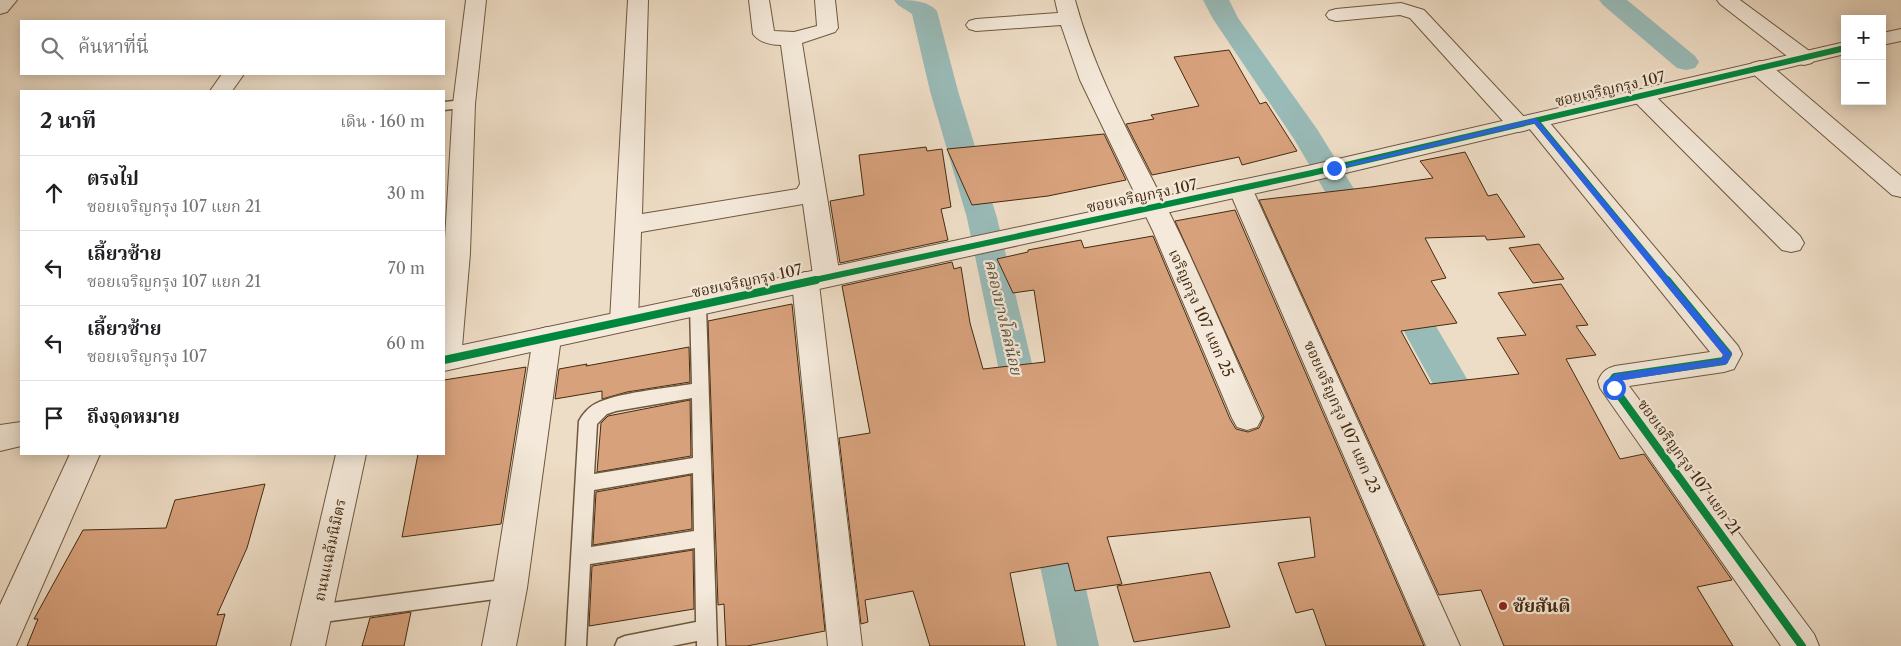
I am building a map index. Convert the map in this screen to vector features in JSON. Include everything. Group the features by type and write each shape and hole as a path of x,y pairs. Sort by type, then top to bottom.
{"street":[{"path":"0,8 7,0"},
{"path":"445,360 457,253 454,105 476,0"},
{"path":"624,321 638,0"},
{"path":"759,0 764,34 768,38 791,38 826,30 828,28 826,0"},
{"path":"1727,0 1804,58"},
{"path":"976,25 1066,9"},
{"name":"เจริญกรุง 107 แยก 25","path":"1066,9 1092,86 1154,207 1247,418"},
{"path":"1336,15 1401,9 1418,14 1527,123"},
{"path":"1886,38 1901,35"},
{"path":"791,38 812,185 816,280 845,646"},
{"name":"ซอยเจริญกรุง 107","path":"445,360 1323,170 1841,49"},
{"path":"1760,68 1901,189"},
{"path":"221,90 232,75"},
{"path":"1642,96 1790,243"},
{"name":"ซอยเจริญกรุง 107 แยก 21","path":"1527,123 1728,354 1724,362 1615,378 1612,381 1614,388 1802,646"},
{"path":"629,225 793,198 805,195 812,185"},
{"name":"ซอยเจริญกรุง 107 แยก 23","path":"1240,188 1443,646"},
{"path":"499,646 510,588 547,338"},
{"path":"0,438 20,434"},
{"path":"0,643 85,455"},
{"name":"ถนนแฉล้มนิมิตร","path":"308,646 351,455"}],"lane":[{"path":"625,646 707,637 698,306"},
{"path":"576,646 588,421 601,409 615,404 700,389"},
{"path":"585,484 702,464"},
{"path":"581,557 704,538"},
{"path":"316,614 510,588"}],"building":[{"path":"1229,50 1260,104 1266,102 1297,151 1242,165 1239,157 1152,175 1126,124 1154,119 1151,115 1199,106 1174,57"},
{"path":"1104,134 1126,180 1048,196 972,205 947,149"},
{"path":"926,147 927,151 942,149 951,207 941,209 948,240 840,263 830,201 864,195 859,155"},
{"path":"1465,152 1488,196 1497,194 1525,237 1487,240 1485,236 1425,238 1446,278 1431,281 1457,323 1401,331 1430,384 1519,374 1497,338 1526,335 1498,293 1561,284 1588,325 1576,326 1596,355 1566,359 1620,459 1644,454 1732,580 1697,587 1733,646 1504,646 1481,590 1439,595 1259,200 1433,178 1420,161"},
{"path":"1235,210 1424,646 1326,646 1313,609 1296,613 1278,563 1315,557 1310,517 1107,537 1122,584 1075,591 1068,563 1010,573 1025,646 930,646 913,591 865,600 868,622 861,624 839,438 870,433 842,286 952,262 954,269 961,267 970,323 983,369 1045,362 1034,290 1013,293 997,259 1028,252 1028,250 1081,240 1084,248 1153,236 1230,419 1236,429 1248,432 1259,428 1264,417 1175,221"},
{"path":"1539,244 1564,279 1533,283 1509,248"},
{"path":"792,304 825,631 747,646 726,646 724,604 718,605 708,321"},
{"path":"689,347 690,382 627,392 602,399 602,391 555,399 559,369 587,364 586,366"},
{"path":"526,367 501,524 402,537 418,455 445,455 445,380"},
{"path":"690,400 691,456 597,472 601,423 608,416"},
{"path":"691,475 692,529 593,545 596,492"},
{"path":"265,484 247,548 217,615 225,614 216,646 27,646 38,619 34,619 83,530 166,528 175,500"},
{"path":"693,550 694,609 589,626 592,566"},
{"path":"1210,572 1230,627 1134,642 1117,586"},
{"path":"411,612 404,646 362,646 370,618"}],"waterway":[{"name":"คลองบางโคล่น้อย","path":"907,0 924,11 944,91 982,218 1025,409"},
{"path":"1216,0 1226,19 1307,136 1364,231"},
{"path":"1612,0 1686,62"},
{"path":"1396,288 1473,422"},
{"name":"คลองบางโคล่น้อย","path":"1050,519 1078,646"}],"cycle path":[{"path":"445,360 1312,173 1841,49"},
{"path":"1536,121 1728,354 1724,361 1615,377 1612,381 1614,388 1802,646"}],"place":[{"name":"ชัยสันติ","path":"1503,606"}],"route":[{"path":"1334,168 1536,121 1728,354 1724,362 1615,378 1612,381 1614,388"}]}
